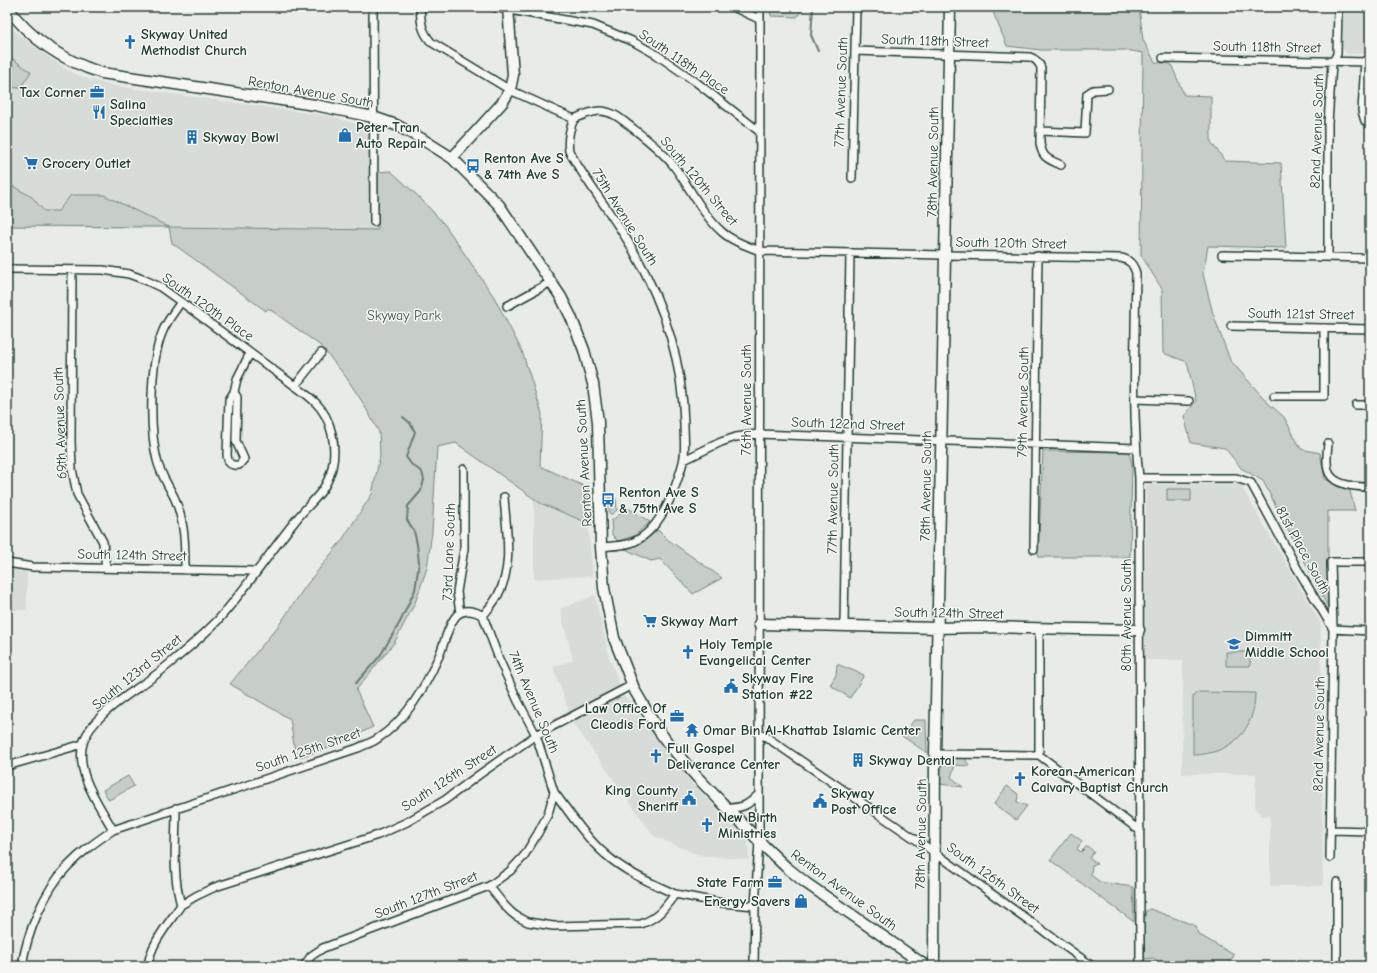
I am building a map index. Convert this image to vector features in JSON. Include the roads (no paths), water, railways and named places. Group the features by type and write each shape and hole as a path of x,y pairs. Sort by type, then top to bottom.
{"street":[{"path":"373,7 372,117 374,222"},
{"path":"420,7 422,27 425,36 438,47 510,90 574,119"},
{"name":"South 118th Place","path":"493,7 508,8 593,25 632,41 657,55 696,82 760,132"},
{"path":"733,7 759,19"},
{"name":"76th Avenue South","path":"754,966 755,906 759,841 758,434 760,7"},
{"name":"77th Avenue South","path":"852,178 856,7"},
{"name":"78th Avenue South","path":"934,966 934,852 944,255 950,7"},
{"name":"82nd Avenue South","path":"1328,257 1328,130 1332,61 1337,54 1338,7"},
{"path":"452,158 502,103 510,90 513,75 508,8"},
{"name":"Renton Avenue South","path":"8,9 36,39 49,48 85,67 102,73 315,105 372,117 396,125 452,158 499,205 561,297 584,350 593,384 598,422 601,547 604,588 614,638 632,685 650,717 667,742 696,776 786,867 806,883 926,966"},
{"name":"South 118th Street","path":"855,51 1030,57 1037,60 1041,68 1040,131"},
{"name":"South 118th Street","path":"1163,58 1367,62"},
{"path":"1367,62 1362,111 1368,124"},
{"path":"1061,165 1046,158 1042,154 1040,131 1085,133 1086,94 1093,90 1108,89"},
{"name":"South 120th Street","path":"574,119 588,113 601,111 612,113 623,120 656,148 673,165 709,218 721,231 733,239 760,251 1121,258 1128,260 1133,265"},
{"name":"75th Avenue South","path":"574,119 569,130 567,142 569,151 633,250 659,302 674,348 680,373 684,403 684,460 670,501 655,524 642,537 623,545 601,547"},
{"name":"77th Avenue South","path":"844,625 850,253"},
{"path":"1222,255 1370,258"},
{"name":"79th Avenue South","path":"1034,549 1038,256"},
{"name":"80th Avenue South","path":"1133,265 1136,273 1135,399 1136,448 1139,478 1140,966"},
{"name":"South 120th Place","path":"7,269 103,270 128,274 160,287 295,386 317,404 330,425 332,438 334,453 328,481 320,495 297,518 256,571"},
{"name":"69th Avenue South","path":"72,270 72,469 74,482 82,504 103,542 106,568"},
{"path":"507,306 551,282"},
{"path":"181,302 162,333 154,375 152,412 153,437 157,461 182,517 185,533 185,570"},
{"name":"South 121st Street","path":"1231,326 1370,329"},
{"path":"1274,396 1324,396 1324,328"},
{"path":"234,392 237,397 236,442 244,459 239,465 234,466 230,465 227,455 229,400 234,392 237,379 250,353"},
{"path":"295,386 321,353"},
{"path":"1135,399 1190,401"},
{"path":"1356,405 1370,405"},
{"name":"South 122nd Street","path":"684,460 721,442 736,437 758,434 1136,448"},
{"path":"1328,444 1328,469 1333,478 1347,485 1370,488"},
{"name":"73rd Lane South","path":"460,613 457,592 464,549 464,469"},
{"name":"81st Place South","path":"1139,478 1236,478 1251,483 1297,568 1333,629"},
{"path":"460,613 472,611 483,616 497,597 503,585 508,554 504,497"},
{"name":"82nd Avenue South","path":"1330,858 1333,629 1331,562 1370,562"},
{"name":"South 124th Street","path":"7,563 33,567 256,571"},
{"name":"South 123rd Street","path":"113,830 88,784 83,770 83,744 88,731 105,712 153,678 194,643 218,620 256,571"},
{"name":"South 125th Street","path":"113,830 358,748 377,740 401,719 416,699 439,657 453,621 460,613"},
{"name":"74th Avenue South","path":"483,616 499,659 536,735 554,792"},
{"name":"South 124th Street","path":"759,624 1139,630"},
{"path":"1039,628 1039,755"},
{"path":"1333,629 1370,631"},
{"name":"South 126th Street","path":"181,905 215,887 378,835 407,822 445,800 536,735 632,685"},
{"name":"South 126th Street","path":"759,732 934,852 1092,966"},
{"path":"7,766 83,744"},
{"path":"936,754 1039,755 1140,830"},
{"path":"489,886 510,871 524,856 548,814 554,792"},
{"path":"554,792 579,825 605,854 639,878 675,894 722,903 755,906"},
{"path":"728,808 745,806 759,794"},
{"path":"148,966 150,954 154,946 181,905 175,878 176,808"},
{"path":"22,966 25,947 30,932 44,901 58,879 78,856 113,830"},
{"path":"1331,830 1370,831"},
{"path":"1337,882 1337,966"},
{"name":"South 127th Street","path":"304,966 311,956 323,948 489,886 505,906 516,916 528,922 553,926 641,924 653,920 664,910 675,894"}],"waterway":[{"path":"813,7 811,35 818,51"},
{"path":"356,683 380,656 400,622 415,590 419,563 414,531 407,520 408,506 421,491 424,480 422,472 412,465 406,457 415,432 410,423 403,417"}],"place":[{"name":"Skyway United Methodist Church","path":"130,42"},
{"name":"Tax Corner","path":"97,92"},
{"name":"Salina Specialties","path":"99,112"},
{"name":"Peter Tran Auto Repair","path":"345,135"},
{"name":"Skyway Bowl","path":"192,137"},
{"name":"Grocery Outlet","path":"31,163"},
{"name":"Renton Ave S & 74th Ave S","path":"473,166"},
{"name":"Renton Ave S & 75th Ave S","path":"608,500"},
{"name":"Skyway Mart","path":"650,621"},
{"name":"Dimmitt Middle School","path":"1234,644"},
{"name":"Holy Temple Evangelical Center","path":"688,652"},
{"name":"Skyway Fire Station #22","path":"731,686"},
{"name":"Law Office Of Cleodis Ford","path":"677,716"},
{"name":"Omar Bin Al-Khattab Islamic Center","path":"692,730"},
{"name":"Full Gospel Deliverance Center","path":"656,756"},
{"name":"Skyway Dental","path":"858,760"},
{"name":"Korean-American Calvary Baptist Church","path":"1020,779"},
{"name":"King County Sheriff","path":"689,798"},
{"name":"Skyway Post Office","path":"820,801"},
{"name":"New Birth Ministries","path":"707,825"},
{"name":"State Farm","path":"775,882"},
{"name":"Energy Savers","path":"801,901"}],"park label":[{"name":"Skyway Park","path":"404,315"}]}
